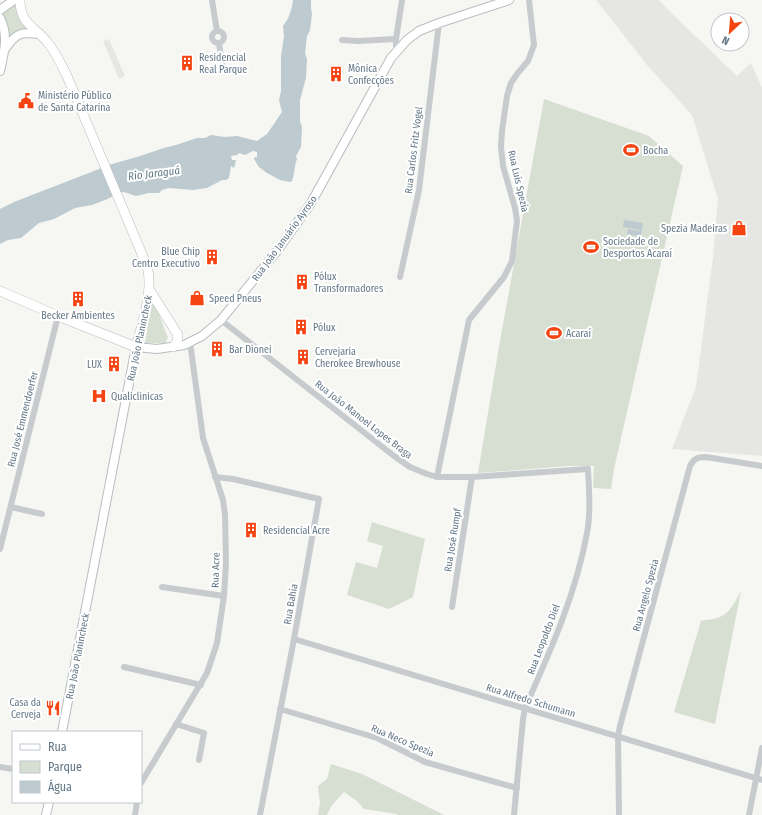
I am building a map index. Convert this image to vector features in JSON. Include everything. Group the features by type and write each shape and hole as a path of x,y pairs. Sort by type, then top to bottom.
{"main road":[{"path":"0,10 14,0"},
{"name":"Rua João Planincheck","path":"20,0 22,15 25,21 40,34 60,60 149,273 149,289 136,347 62,731"},
{"name":"Rua João Januário Ayroso","path":"0,291 136,347 157,349 173,347 190,342 202,336 221,320 277,251 312,203 396,51 407,40 419,32 494,2 509,0"},
{"path":"0,18 4,28 5,49 0,71"},
{"path":"5,49 15,36 21,33 40,34"},
{"path":"149,289 178,335 177,342 173,347"},
{"path":"46,815 48,803"}],"street":[{"path":"212,0 217,31 222,32 224,36 223,41 219,43 223,70"},
{"path":"396,51 396,39 402,0"},
{"name":"Rua Luís Spezia","path":"437,476 469,320 504,277 512,261 517,221 515,208 503,166 501,136 510,83 528,61 534,45 529,0"},
{"name":"Rua Carlos Fritz Vogel","path":"400,277 419,190 439,23"},
{"path":"342,40 358,41 396,39"},
{"name":"Rua José Emmendoerfer","path":"0,549 58,316"},
{"name":"Rua João Manoel Lopes Braga","path":"221,320 394,456 410,467 427,474 437,476 472,477 588,469"},
{"name":"Rua Acre","path":"142,780 207,673 217,643 224,596 226,514 203,438 190,342"},
{"name":"Rua Angelo Spezia","path":"620,815 618,736 692,460 698,457 706,457 762,466"},
{"name":"Rua Leopoldo Diel","path":"514,815 525,708 559,628 576,577 587,533 589,509 588,469"},
{"name":"Rua Bahia","path":"215,477 241,480 319,499 260,815"},
{"name":"Rua José Rumpf","path":"452,607 472,477"},
{"path":"11,506 42,514"},
{"path":"162,587 224,596"},
{"name":"Rua Alfredo Schumann","path":"294,639 759,779"},
{"path":"124,667 200,685"},
{"name":"Rua Neco Spezia","path":"280,710 377,738 425,762 517,788"},
{"path":"176,724 204,733 199,760"},
{"path":"749,815 759,779 762,748"},
{"path":"0,766 12,769"},
{"path":"135,815 137,803"}],"shaded area":[{"name":"Spezia Madeiras","path":"596,0 659,0 710,50 710,52 712,52 737,76 751,63 762,88 762,456 672,449 696,387 713,257 718,199 692,115 648,66"},
{"path":"109,39 125,76 119,79 103,41"}],"green space":[{"path":"16,2 19,18 28,30 16,32 7,39 3,16 0,13 9,9"},
{"name":"Sociedade de Desportos Acaraí","path":"544,99 649,136 683,166 614,469 611,489 593,488 594,466 568,466 478,473 500,341"},
{"path":"150,304 155,304 168,338 165,343 145,343"},
{"path":"372,522 425,539 413,597 389,609 347,595 356,562 377,568 383,546 367,541"},
{"path":"741,591 715,724 674,712 701,621 715,619 727,613"},
{"path":"331,764 362,774 444,815 397,815 364,809 357,801 344,792 332,805 327,815 318,815 320,803 318,786 327,779"}],"water":[{"name":"Rio Jaraguá","path":"293,0 311,0 312,14 305,53 307,59 306,78 300,100 300,121 302,127 301,147 296,156 297,159 292,181 280,180 259,167 254,159 257,157 257,152 253,151 245,155 239,153 231,156 232,160 236,160 234,168 231,166 229,178 207,188 193,190 169,188 162,190 159,193 149,193 136,196 124,192 120,193 92,205 75,208 54,219 39,223 21,238 8,240 0,244 0,209 14,202 112,164 197,138 205,138 211,135 225,137 237,136 257,141 267,134 282,112 279,100 281,91 281,56 284,36 283,26 290,14"},
{"path":"624,220 643,223 641,236 627,235 628,229 640,230 623,227"}],"place":[{"name":"Residencial Real Parque","path":"187,63"},
{"name":"Mônica Confecções","path":"336,74"},
{"name":"Ministério Público de Santa Catarina","path":"26,101"},
{"name":"Bocha","path":"631,150"},
{"name":"Spezia Madeiras","path":"739,228"},
{"name":"Sociedade de Desportos Acaraí","path":"591,247"},
{"name":"Blue Chip Centro Executivo","path":"212,257"},
{"name":"Pólux Transformadores","path":"302,282"},
{"name":"Speed Pneus","path":"197,298"},
{"name":"Becker Ambientes","path":"78,299"},
{"name":"Pólux","path":"301,327"},
{"name":"Acaraí","path":"554,333"},
{"name":"Bar Dionei","path":"217,349"},
{"name":"Cervejaria Cherokee Brewhouse","path":"303,357"},
{"name":"LUX","path":"114,364"},
{"name":"Qualiclinicas","path":"99,396"},
{"name":"Residencial Acre","path":"251,530"},
{"name":"Casa da Cerveja","path":"53,708"}]}
